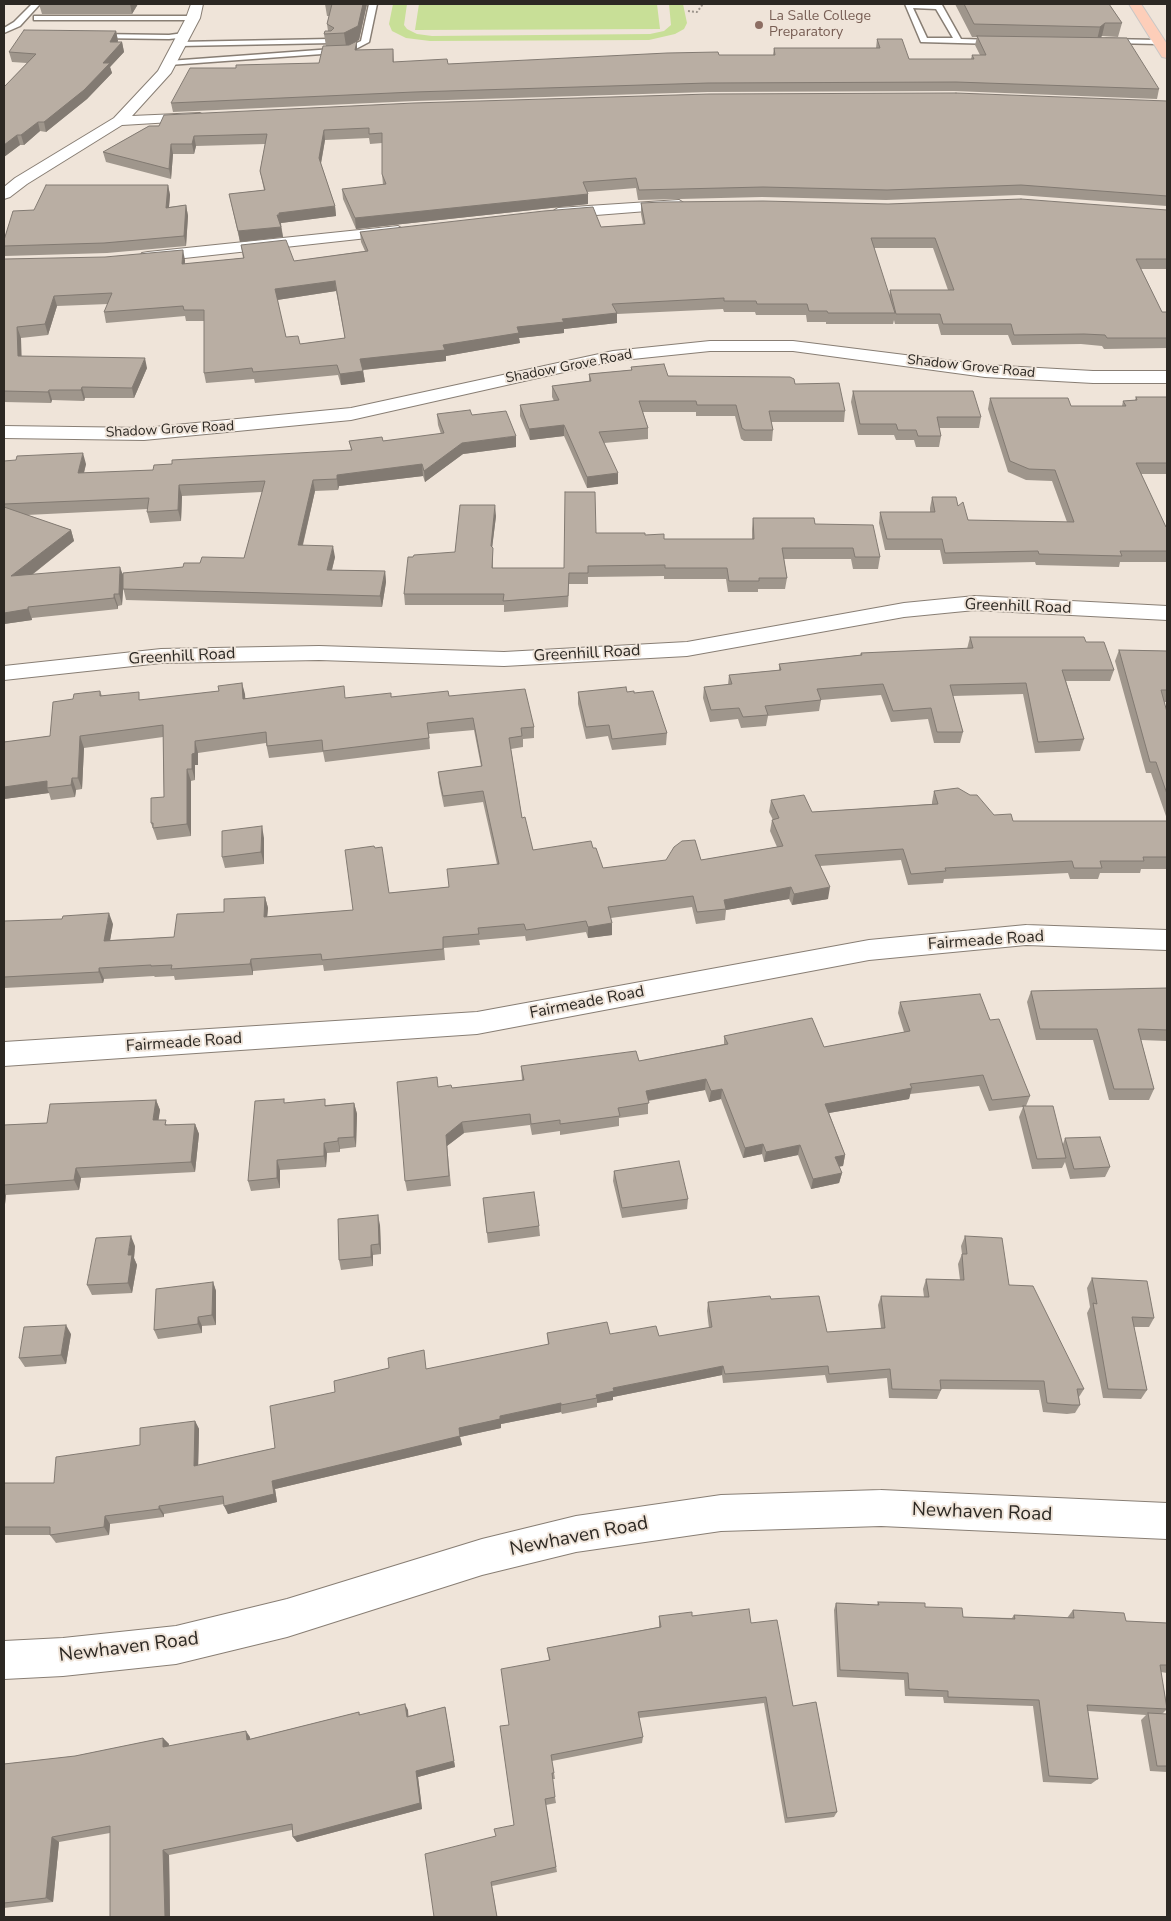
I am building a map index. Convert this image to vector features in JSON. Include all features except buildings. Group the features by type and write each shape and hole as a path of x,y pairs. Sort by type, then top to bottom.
{"main road":[{"path":"1135,4 1165,50"}],"street":[{"path":"4,194 21,181 119,121 164,73 195,11"},
{"path":"119,121 211,117"},
{"path":"544,214 693,205"},
{"path":"127,258 246,248 410,229"},
{"name":"Shadow Grove Road","path":"4,432 144,434 351,414 612,356 710,346 794,346 985,370 1092,377 1167,377"},
{"name":"Greenhill Road","path":"4,673 161,656 318,653 504,659 686,649 904,610 976,603 1167,613"},
{"name":"Fairmeade Road","path":"4,1054 477,1023 869,950 1026,935 1167,940"},
{"name":"Newhaven Road","path":"4,1660 63,1657 176,1646 287,1618 482,1556 576,1534 721,1513 881,1508 1167,1521"}],"lane":[{"path":"4,32 17,24 36,4"},
{"path":"169,62 346,50 365,42 373,4"},
{"path":"958,41 939,6 908,6 923,39 958,41 1006,42"},
{"path":"37,18 195,11"},
{"path":"86,36 169,37 181,39 365,40"},
{"path":"1104,42 1165,50"}],"path":[{"path":"688,11 698,12 703,4"}],"green space":[{"path":"393,4 407,4 404,25 407,29 417,34 432,36 650,34 664,31 671,25 669,4 683,4 687,23 684,29 675,34 649,40 430,41 406,38 392,31 389,24"},
{"path":"419,4 657,4 660,29 415,30"}],"place":[{"name":"La Salle College Preparatory","path":"759,25"}]}
